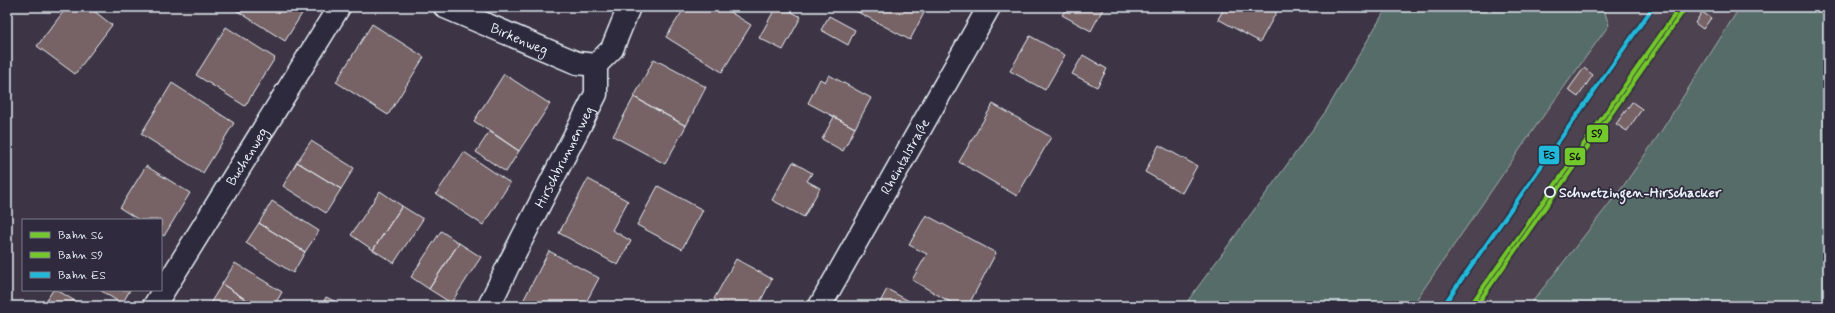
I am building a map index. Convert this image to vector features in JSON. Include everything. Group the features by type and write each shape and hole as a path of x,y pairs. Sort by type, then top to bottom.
{"street":[{"name":"Buchenweg","path":"154,306 339,7"},
{"name":"Birkenweg","path":"445,7 578,63 596,65"},
{"path":"596,65 612,49 629,7"},
{"name":"Rheintalstraße","path":"820,306 989,7"},
{"name":"Hirschbrunnenweg","path":"489,306 596,94 596,65"}],"shaded area":[{"path":"1603,7 1740,7 1660,133 1624,185 1529,306 1412,306 1536,126 1609,25"}],"green space":[{"path":"1387,7 1603,7 1609,25 1536,126 1412,306 1184,306 1326,111"},
{"path":"1740,7 1828,7 1828,306 1529,306 1624,185 1660,133"}],"building":[{"path":"67,7 89,7 112,25 75,74 37,46"},
{"path":"231,7 306,7 285,41"},
{"path":"685,7 722,7 751,25 722,72 666,37"},
{"path":"776,7 783,7 801,17 783,50 759,38"},
{"path":"858,7 927,7 910,40 856,11"},
{"path":"1062,7 1104,7 1091,31 1062,15 1066,9"},
{"path":"1225,7 1269,7 1277,11 1260,42 1218,19"},
{"path":"1702,12 1711,18 1703,29 1695,23"},
{"path":"829,16 855,30 848,45 821,30"},
{"path":"372,24 424,57 388,115 336,82"},
{"path":"226,27 275,58 245,106 196,75"},
{"path":"1030,36 1065,55 1045,90 1010,71"},
{"path":"1083,55 1107,69 1097,87 1072,74"},
{"path":"654,59 706,87 686,126 634,97"},
{"path":"1584,68 1593,75 1578,97 1568,90"},
{"path":"504,74 550,104 519,151 474,121"},
{"path":"829,75 871,98 855,128 808,103 820,79 825,82"},
{"path":"172,83 234,123 203,173 141,134"},
{"path":"634,97 686,126 665,164 613,136"},
{"path":"1632,102 1642,109 1627,131 1616,124"},
{"path":"993,104 1051,137 1017,196 959,162"},
{"path":"834,117 855,128 843,151 822,139"},
{"path":"490,131 519,151 506,172 476,152"},
{"path":"311,141 354,168 341,189 297,162"},
{"path":"1159,145 1197,166 1182,193 1145,172"},
{"path":"464,152 510,183 483,225 436,194"},
{"path":"297,162 341,189 326,213 283,186"},
{"path":"793,162 812,173 807,181 820,188 804,217 772,200"},
{"path":"146,166 190,193 164,236 162,235 162,219 137,219 120,208"},
{"path":"588,179 628,201 612,230 631,241 618,265 559,233"},
{"path":"658,186 703,210 682,249 637,225"},
{"path":"380,191 402,206 373,250 351,235"},
{"path":"272,201 319,231 305,252 259,223"},
{"path":"402,206 423,219 394,263 373,250"},
{"path":"926,215 996,253 968,306 957,306 912,280 927,254 909,245"},
{"path":"259,223 305,252 293,273 246,243"},
{"path":"441,231 459,243 429,289 411,277"},
{"path":"459,243 481,257 451,303 429,289"},
{"path":"549,251 599,278 584,306 528,306 522,303"},
{"path":"736,259 772,279 758,306 727,306 714,299"},
{"path":"235,263 282,292 274,306 256,306 222,284"},
{"path":"222,284 256,306 209,305"},
{"path":"887,289 918,306 878,306"},
{"path":"52,291 59,291 83,306 43,306"},
{"path":"102,291 129,291 122,304"},
{"path":"326,297 344,306 322,306"}],"rail line":[{"name":"ES","path":"1445,303 1653,7"},
{"name":"S6","path":"1470,306 1680,7"},
{"name":"S9","path":"1476,306 1684,10"}],"place":[{"name":"Schwetzingen-Hirschacker","path":"1550,192"}]}
